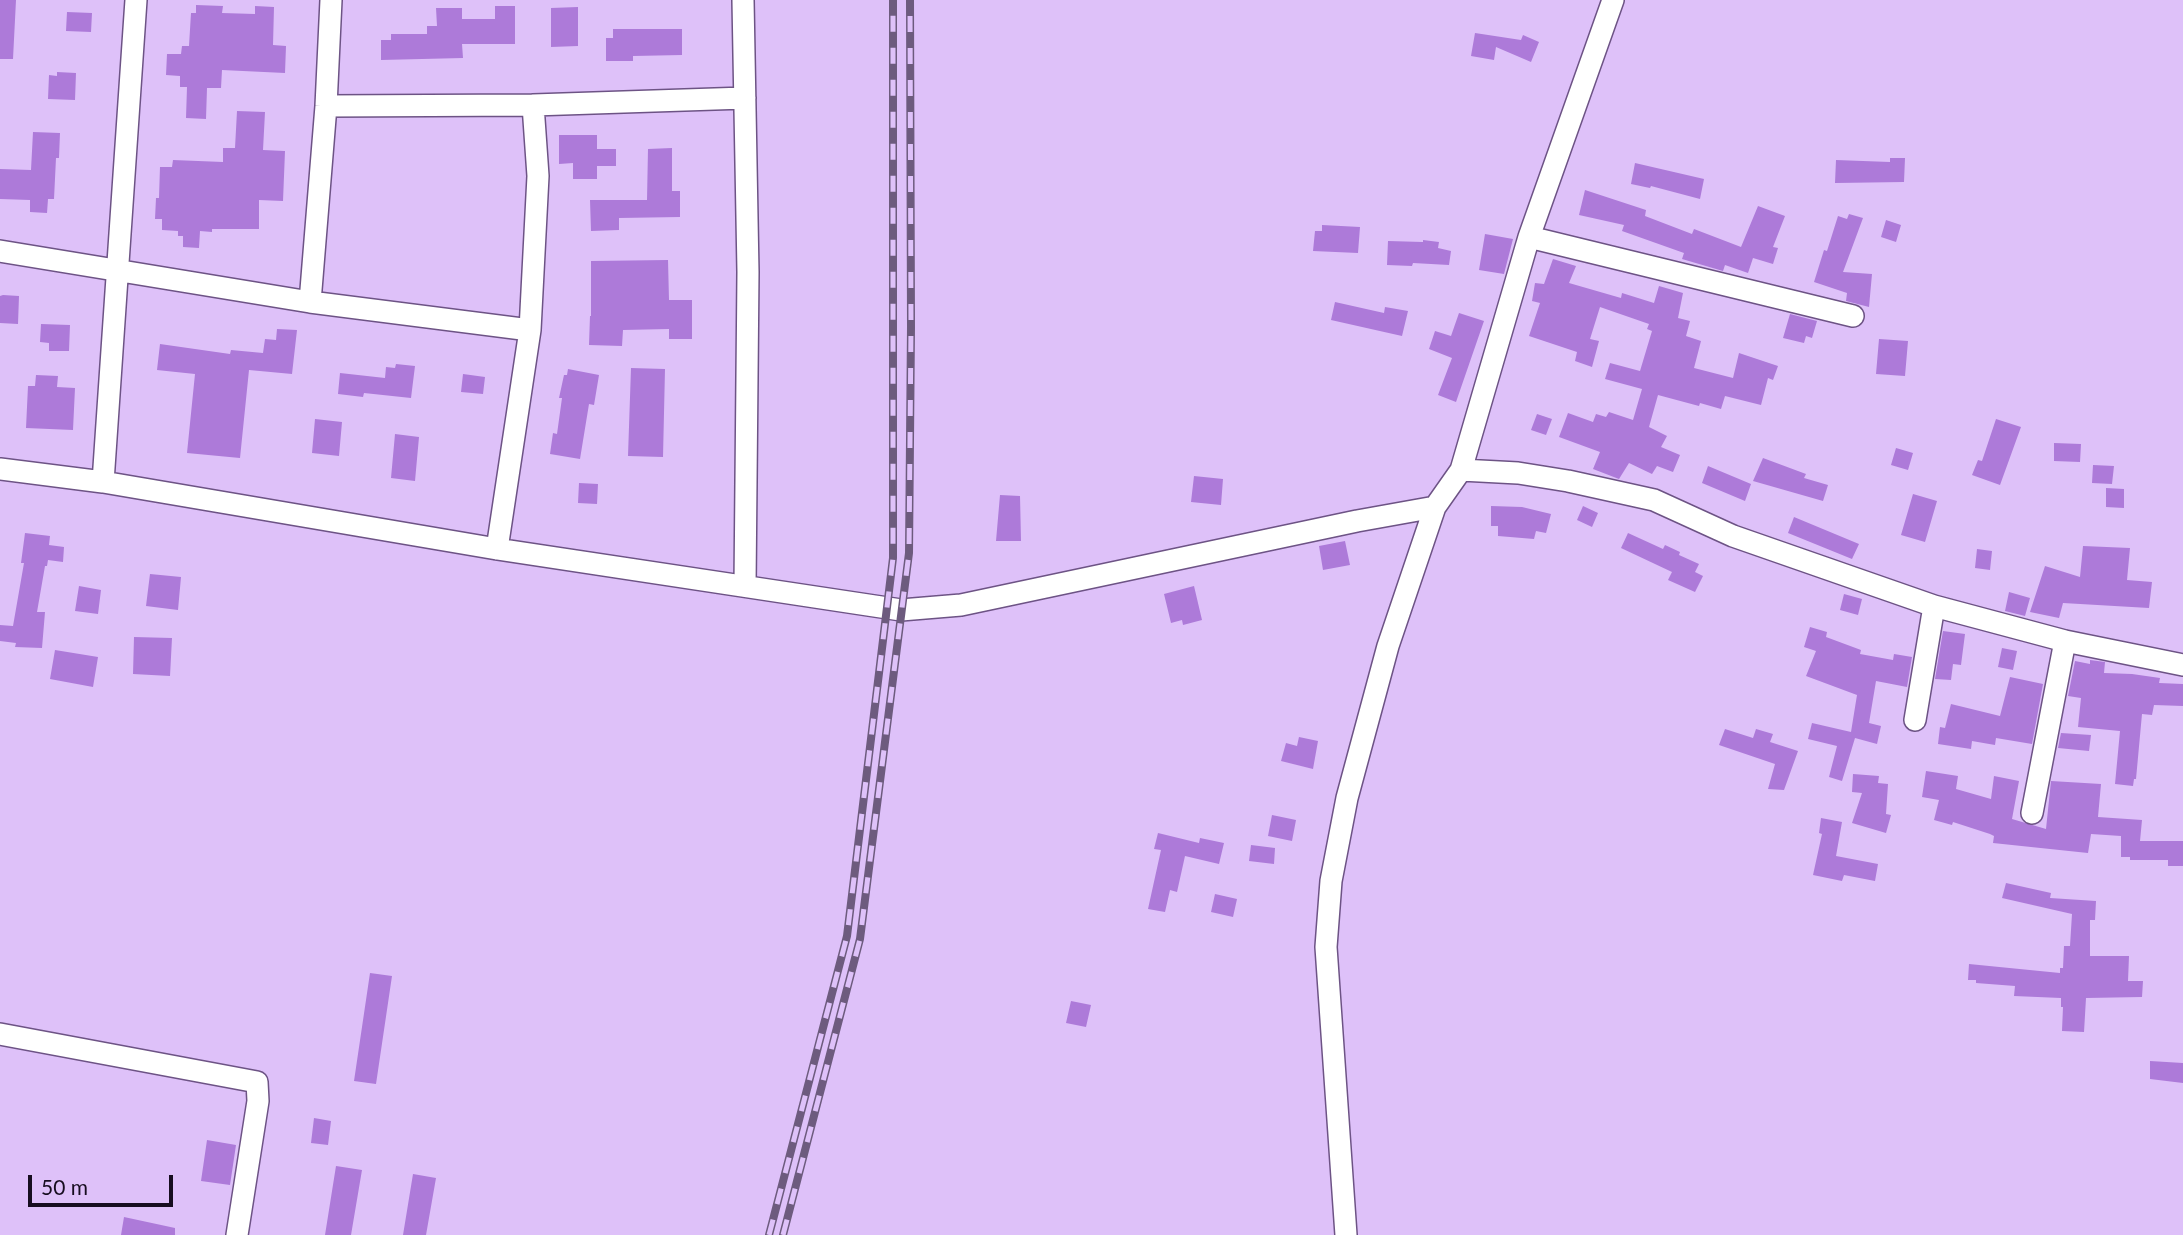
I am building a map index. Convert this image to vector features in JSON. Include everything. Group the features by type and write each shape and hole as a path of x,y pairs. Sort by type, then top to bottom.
{"street":[{"path":"103,482 136,0"},
{"path":"310,302 326,106 331,0"},
{"path":"743,0 748,272 745,586"},
{"path":"1346,1235 1326,947 1331,881 1347,798 1388,646 1435,507 1461,470 1529,237 1612,0"},
{"path":"326,106 533,105 745,98"},
{"path":"496,549 530,330 538,176 533,105"},
{"path":"1529,237 1853,316"},
{"path":"0,251 310,302 530,330"},
{"path":"0,469 103,482 496,549 901,610 961,605 1435,507"},
{"path":"1461,470 1518,473 1654,500 1732,536 1934,606 2065,641 2183,665"},
{"path":"1915,720 1934,606"},
{"path":"2032,813 2065,641"},
{"path":"0,1034 257,1082 258,1101 237,1235"}],"building":[{"path":"0,0 16,0 13,59 0,59"},
{"path":"196,5 223,6 222,13 255,14 255,6 274,7 273,45 286,46 285,73 222,70 221,88 207,88 206,119 186,118 187,87 180,87 180,76 166,75 167,54 181,54 182,46 189,46 191,13 196,13"},
{"path":"495,6 515,6 515,44 462,44 463,58 381,60 381,40 391,40 391,34 427,34 427,26 437,26 436,8 462,8 462,19 495,19"},
{"path":"578,7 578,46 551,47 551,8"},
{"path":"67,12 92,13 91,32 66,31"},
{"path":"613,29 682,29 682,55 633,56 633,61 606,61 606,38 613,38"},
{"path":"1475,33 1521,40 1523,35 1539,42 1531,62 1496,47 1494,60 1471,56"},
{"path":"57,72 76,73 75,100 48,99 49,75 57,76"},
{"path":"237,111 265,112 263,150 285,151 283,201 259,200 259,229 200,231 199,248 183,247 183,236 178,236 178,231 162,230 162,219 155,219 160,167 172,167 173,160 223,162 223,148 235,148"},
{"path":"33,132 60,133 54,199 48,199 47,213 30,212 30,200 0,199 0,169 31,170"},
{"path":"559,135 597,135 597,149 616,149 616,166 597,166 597,179 573,179 573,163 559,164"},
{"path":"672,148 672,191 680,191 680,217 619,218 619,230 591,231 590,200 647,200 648,149"},
{"path":"1890,158 1905,158 1904,182 1835,183 1836,160 1890,162"},
{"path":"1635,163 1704,179 1700,199 1651,186 1631,184"},
{"path":"1585,190 1646,210 1645,216 1692,234 1694,229 1741,247 1758,206 1785,216 1773,247 1778,248 1773,264 1753,258 1748,273 1725,265 1723,271 1682,259 1684,253 1622,231 1624,225 1579,215"},
{"path":"1849,214 1863,218 1843,272 1872,274 1869,307 1846,301 1847,293 1814,282 1838,216 1847,219"},
{"path":"1886,220 1901,225 1896,242 1881,237"},
{"path":"1322,225 1360,227 1358,253 1313,251 1315,231 1322,231"},
{"path":"1485,234 1513,239 1504,274 1479,270"},
{"path":"1388,241 1439,242 1438,248 1451,251 1449,265 1387,265"},
{"path":"1553,259 1576,266 1569,283 1621,298 1622,293 1654,303 1659,286 1683,293 1678,318 1690,321 1686,336 1701,341 1694,368 1733,378 1739,353 1778,366 1773,380 1768,378 1761,405 1725,396 1721,409 1658,395 1649,427 1667,436 1661,447 1680,455 1673,472 1657,466 1652,474 1629,463 1619,479 1593,469 1600,452 1559,437 1568,413 1593,422 1596,414 1606,417 1609,412 1633,420 1642,389 1605,379 1610,363 1640,371 1652,331 1647,329 1649,324 1600,307 1590,339 1599,341 1592,367 1575,361 1577,352 1529,336 1540,303 1532,301 1535,283 1544,284"},
{"path":"668,260 669,300 692,300 692,339 669,339 669,329 623,330 622,346 589,345 591,261"},
{"path":"0,296 19,296 18,324 0,323"},
{"path":"1335,302 1384,313 1385,307 1408,311 1402,336 1331,320"},
{"path":"1459,313 1484,321 1456,402 1438,395 1452,358 1429,349 1435,331 1451,336"},
{"path":"1790,314 1817,321 1812,338 1806,336 1804,343 1783,338"},
{"path":"41,324 70,325 69,351 49,351 49,343 40,342"},
{"path":"277,329 297,330 292,374 249,370 240,458 187,453 195,374 157,370 160,344 230,354 231,350 263,353 265,339 276,340"},
{"path":"1879,339 1908,341 1905,376 1876,374"},
{"path":"396,364 415,366 411,398 364,393 363,397 338,394 340,373 385,378 386,367 395,368"},
{"path":"631,368 665,369 663,457 628,456"},
{"path":"568,369 599,375 594,405 589,404 580,459 550,454 553,433 557,434 562,398 559,398"},
{"path":"463,374 485,377 483,394 461,392"},
{"path":"36,375 58,376 57,387 75,388 73,430 26,428 28,386 35,386"},
{"path":"1537,414 1552,419 1546,435 1531,430"},
{"path":"315,419 342,422 339,456 312,453"},
{"path":"1996,419 2021,427 2000,485 1972,475 1978,460 1982,461"},
{"path":"395,434 419,437 415,481 391,478"},
{"path":"2054,443 2081,444 2080,462 2054,461"},
{"path":"1896,448 1913,453 1908,470 1891,465"},
{"path":"1763,458 1806,474 1804,478 1828,485 1823,501 1753,481"},
{"path":"2093,465 2114,466 2112,484 2092,483"},
{"path":"1708,466 1751,484 1745,501 1702,483"},
{"path":"1194,476 1223,479 1221,505 1191,502"},
{"path":"579,483 598,484 597,504 578,503"},
{"path":"2106,488 2124,489 2124,508 2106,507"},
{"path":"1913,494 1937,501 1925,542 1901,535"},
{"path":"1000,495 1020,496 1021,541 996,541"},
{"path":"1491,506 1522,507 1551,514 1546,533 1536,531 1534,539 1498,536 1498,526 1491,526"},
{"path":"1583,506 1598,513 1592,527 1577,520"},
{"path":"1794,517 1859,544 1852,559 1788,533"},
{"path":"25,533 50,536 49,545 64,547 63,562 48,560 45,566 37,612 45,612 42,648 15,647 16,643 0,641 0,625 13,626 24,563 21,563"},
{"path":"1628,533 1663,549 1665,545 1699,564 1695,572 1703,576 1695,592 1668,580 1672,572 1621,548"},
{"path":"1345,541 1350,565 1323,570 1319,546"},
{"path":"2083,546 2130,548 2127,580 2152,582 2149,608 2063,603 2059,618 2030,612 2045,566 2080,577"},
{"path":"1977,549 1992,551 1990,570 1975,568"},
{"path":"150,574 181,577 178,610 146,606"},
{"path":"79,586 101,590 98,614 75,611"},
{"path":"1194,586 1202,620 1183,625 1182,620 1171,623 1164,594"},
{"path":"2009,592 2030,598 2025,616 2005,611"},
{"path":"1844,594 1862,599 1858,615 1840,610"},
{"path":"1810,627 1827,632 1826,637 1861,650 1860,654 1893,660 1894,654 1912,657 1907,687 1876,681 1869,723 1881,726 1877,744 1855,738 1842,781 1829,777 1837,746 1808,739 1812,723 1851,732 1857,695 1806,676 1816,651 1804,647"},
{"path":"1943,631 1965,634 1961,665 1953,664 1951,680 1935,679"},
{"path":"134,637 172,638 170,676 133,674"},
{"path":"2002,648 2017,651 2013,670 1998,667"},
{"path":"55,650 98,657 93,687 50,679"},
{"path":"2090,660 2105,662 2104,673 2132,674 2160,678 2159,683 2183,684 2183,706 2154,705 2152,715 2142,714 2136,779 2133,786 2115,784 2120,731 2078,727 2081,698 2068,696 2075,661 2090,664"},
{"path":"2010,677 2043,684 2032,744 1996,738 1995,745 1972,741 1971,749 1938,744 1940,727 1945,728 1951,704 2000,716"},
{"path":"1725,729 1753,738 1756,729 1773,734 1770,742 1798,751 1784,790 1768,789 1775,764 1719,745"},
{"path":"2061,733 2091,735 2089,751 2058,748"},
{"path":"1299,737 1318,741 1313,769 1281,761 1286,743 1297,746"},
{"path":"1926,771 1958,776 1956,789 1991,799 1994,776 2019,781 2012,819 2046,829 2051,781 2101,784 2098,817 2142,820 2140,841 2183,841 2183,866 2168,866 2168,860 2130,860 2130,857 2121,857 2121,836 2091,834 2088,853 1993,843 1994,836 1990,834 1953,822 1952,825 1934,820 1939,800 1922,797"},
{"path":"1853,774 1879,776 1878,783 1888,784 1886,814 1891,815 1886,833 1852,823 1862,793 1852,792"},
{"path":"1272,815 1296,820 1292,841 1268,836"},
{"path":"1821,818 1842,822 1836,856 1878,864 1875,881 1844,875 1842,881 1813,875 1822,834 1819,833"},
{"path":"1158,833 1199,843 1200,838 1224,843 1219,864 1185,856 1177,892 1170,890 1165,912 1148,909 1161,850 1154,849"},
{"path":"1251,845 1275,848 1274,864 1249,861"},
{"path":"2006,883 2051,893 2050,898 2096,901 2095,920 2090,920 2090,956 2129,956 2128,981 2143,981 2142,997 2086,998 2084,1032 2062,1031 2061,998 2014,996 2015,986 1968,980 1969,964 2060,973 2060,968 2063,968 2064,946 2070,946 2072,914 2002,898"},
{"path":"1215,894 1237,899 1233,917 1211,912"},
{"path":"370,973 392,976 376,1084 354,1081"},
{"path":"1071,1001 1091,1005 1086,1027 1066,1023"},
{"path":"2150,1061 2183,1063 2183,1083 2150,1079"},
{"path":"314,1118 331,1121 328,1145 311,1143"},
{"path":"207,1140 236,1145 230,1185 201,1181"},
{"path":"336,1166 362,1170 351,1235 325,1235"},
{"path":"413,1174 436,1178 426,1235 403,1235"},
{"path":"124,1217 175,1228 175,1235 121,1235"}],"railway":[{"path":"769,1235 847,936 893,558 893,0"},
{"path":"783,1235 860,939 909,553 910,0"}]}
